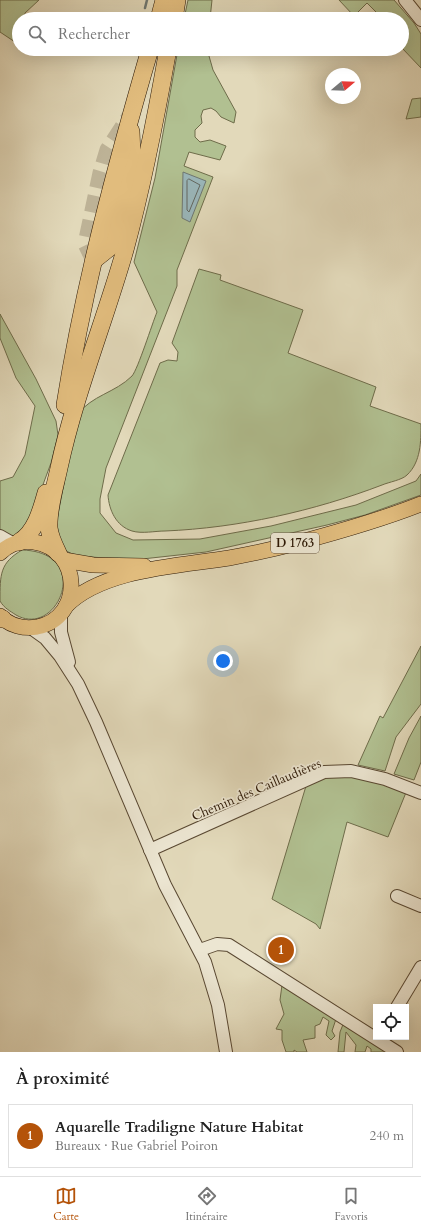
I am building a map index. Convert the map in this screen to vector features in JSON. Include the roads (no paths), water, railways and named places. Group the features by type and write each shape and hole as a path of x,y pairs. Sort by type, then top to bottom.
{"highway":[{"path":"161,12 164,0"},
{"path":"175,12 178,0"},
{"path":"16,543 27,538 36,521 53,472 94,260 90,245 114,152 131,115 148,56"},
{"path":"61,556 52,542 49,527 53,497 77,399 119,265 130,259 143,210 153,160 155,120 167,56"}],"main road":[{"name":"D 1763","path":"63,610 86,590 103,582 165,567 229,558 297,543 401,512 421,504"},
{"path":"0,552 16,543 40,543 61,556 69,570 72,583 70,595 63,610 52,621 42,626 31,628 12,624 1,618"},
{"name":"D 1763","path":"61,556 93,566 165,567"}],"street":[{"path":"405,0 421,20"},
{"path":"0,536 16,543"},
{"path":"63,610 61,632 66,653 165,885 200,950 213,987 226,1052"},
{"path":"31,628 45,638 60,656 78,684"},
{"name":"Chemin des Caillaudières","path":"150,850 324,772 351,771 385,778 421,793"},
{"path":"397,896 421,906"},
{"path":"200,950 217,944 229,945 373,1034"},
{"path":"399,1004 421,967"},
{"path":"381,1040 396,1052"}],"water":[{"path":"183,172 206,181 190,222 182,218"}],"waterway":[{"path":"145,8 147,0"}],"tunnel":[{"path":"94,260 86,244 101,173 108,150 129,118"}],"place":[{"name":"Aquarelle Tradiligne Nature Habitat","path":"281,950"}]}
